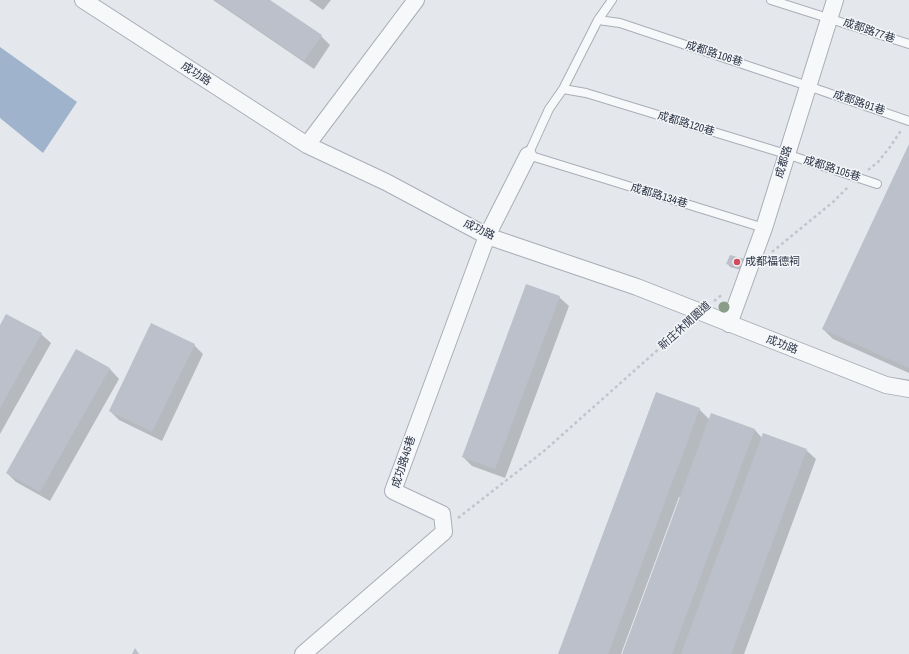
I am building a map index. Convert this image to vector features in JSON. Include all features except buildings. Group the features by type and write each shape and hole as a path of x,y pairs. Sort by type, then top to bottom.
{"street":[{"name":"成功路","path":"83,0 307,145 386,182 486,236 637,287 886,385 909,389"},
{"path":"307,145 416,0"},
{"name":"成都路","path":"730,324 764,228 835,0"},
{"path":"486,236 528,155"},
{"name":"成功路45巷","path":"303,654 444,532 442,514 393,491 486,236"}],"lane":[{"path":"528,155 549,109 563,90 598,20 612,0"},
{"name":"成都路77巷","path":"771,0 909,44"},
{"name":"成都路106巷","path":"598,20 620,23 808,86"},
{"name":"成都路91巷","path":"808,86 908,121"},
{"name":"成都路120巷","path":"563,90 586,93 786,154"},
{"name":"成都路105巷","path":"786,154 877,184"},
{"name":"成都路134巷","path":"528,155 764,228"}],"path":[{"path":"771,253 834,202 857,178 878,162 908,121"},
{"name":"新庄休閒園道","path":"457,519 544,452 700,312 724,293"}],"water":[{"path":"0,47 77,102 43,153 0,118"}],"place":[{"name":"成都福德祠","path":"737,262"}]}
